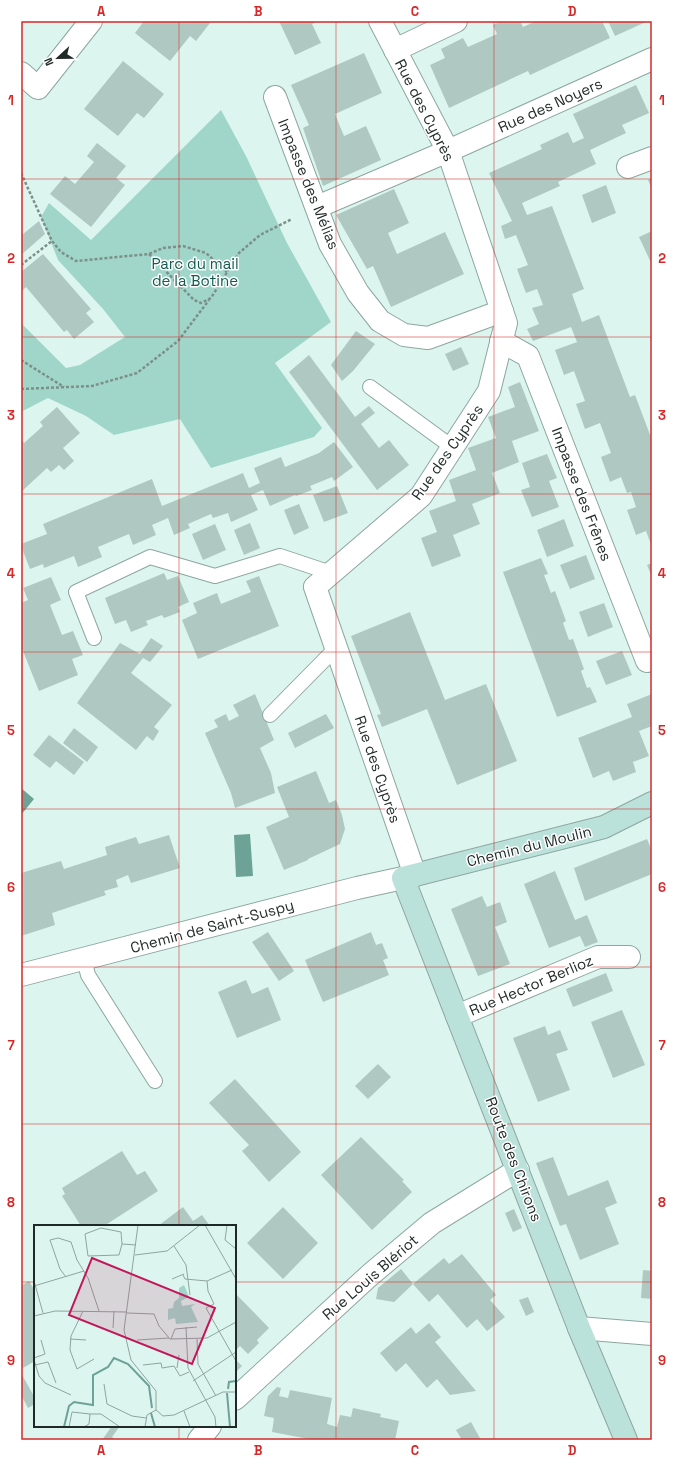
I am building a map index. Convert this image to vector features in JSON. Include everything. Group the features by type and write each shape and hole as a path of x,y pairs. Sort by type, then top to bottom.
{"street":[{"path":"21,73 38,88 91,21"},
{"name":"Rue des Cyprès","path":"380,21 448,151 506,323 489,391 420,496 315,587 409,877"},
{"path":"395,50 456,21"},
{"name":"Rue des Noyers","path":"317,207 448,151 652,59"},
{"name":"Impasse des Mélias","path":"275,97 330,244 358,293 380,322 404,335 428,338 502,311"},
{"path":"628,167 652,158"},
{"name":"Impasse des Frênes","path":"502,341 528,356 647,661"},
{"name":"Chemin du Moulin","path":"409,877 604,827 652,803"},
{"name":"Chemin de Saint-Suspy","path":"21,975 357,888 409,877"},
{"name":"Route des Chirons","path":"409,877 457,1016 579,1328 626,1440"},
{"name":"Rue Hector Berlioz","path":"457,1016 598,957 629,957"},
{"name":"Rue Louis Blériot","path":"236,1398 370,1275 432,1223 518,1170"},
{"path":"579,1328 652,1334"},
{"path":"199,1440 209,1427"}],"lane":[{"path":"370,387 452,447"},
{"path":"94,638 76,592 150,557 215,576 280,556 332,573"},
{"path":"270,715 336,648"},
{"path":"84,959 88,975 155,1081"}],"path":[{"path":"21,173 52,241 61,252 76,260 149,254 163,248 183,246 206,253 228,272"},
{"path":"21,389 92,386 137,373 178,341 200,310 211,298 239,253 260,235 317,207"},
{"path":"21,265 52,241"},
{"path":"149,254 194,300 201,303 211,298"},
{"path":"21,360 64,388"}],"green space":[{"name":"Parc du mail de la Botine","path":"221,110 246,156 287,243 331,322 275,363 322,428 314,437 211,468 180,419 114,435 86,416 48,398 21,412 21,323 66,368 80,365 125,337 103,309 58,260 41,217 49,203 91,240"}],"shaded area":[{"path":"21,788 34,799 21,815"},
{"path":"250,834 253,876 236,877 234,835"}],"building":[{"path":"144,21 207,21 210,23 196,41 190,36 170,61 135,33"},
{"path":"279,21 318,21 312,24 321,43 295,55"},
{"path":"501,21 506,21 507,23 511,21 520,21 523,27 536,21 602,21 610,38 530,75 528,71 449,108 430,65 445,58 441,49 463,38 468,47 497,34 493,25"},
{"path":"608,21 648,21 615,36"},
{"path":"364,53 382,93 335,114 344,136 366,126 381,160 323,186 303,128 309,125 291,85"},
{"path":"123,61 164,94 144,118 137,113 118,136 84,109"},
{"path":"636,85 649,113 622,125 626,133 590,150 596,164 558,182 560,186 522,203 527,215 552,206 584,289 572,294 582,322 599,315 630,397 635,395 652,440 652,547 646,531 636,535 627,510 636,507 631,492 627,493 621,477 610,482 601,457 611,453 600,423 585,429 576,404 585,401 574,371 564,375 555,350 577,342 571,327 533,341 527,329 539,324 532,308 543,305 537,289 526,293 517,269 528,265 516,235 505,239 501,226 512,221 489,173 542,149 540,145 568,132 573,143 584,138 573,114"},
{"path":"97,143 126,166 116,178 125,185 91,227 50,194 65,176 75,184 94,162 87,156"},
{"path":"652,178 652,189 648,180"},
{"path":"606,185 616,213 592,223 582,195"},
{"path":"394,189 409,223 388,233 397,254 445,232 464,274 391,307 373,266 367,269 336,215"},
{"path":"39,221 45,234 21,255 21,232 23,234"},
{"path":"652,231 652,265 639,237"},
{"path":"43,254 91,309 86,313 94,322 74,339 67,330 64,332 26,287 21,292 21,272"},
{"path":"356,331 375,344 353,371 342,381 331,365"},
{"path":"461,347 469,364 453,371 445,354"},
{"path":"309,355 355,417 369,406 375,413 361,424 379,448 389,440 409,465 377,490 289,372"},
{"path":"520,382 539,431 512,441 519,462 492,473 500,493 472,504 480,524 453,535 461,556 432,567 421,538 437,532 429,511 456,501 449,480 476,470 468,448 496,438 488,417 515,407 508,387"},
{"path":"57,407 80,433 63,448 74,461 64,470 59,465 51,472 47,468 21,492 21,439 24,443 43,426 40,422"},
{"path":"334,442 353,467 334,481 332,477 310,486 312,490 296,496 295,495 270,506 263,490 251,495 258,510 231,522 228,513 213,518 211,514 188,524 190,528 174,535 168,518 152,525 156,535 133,545 129,534 98,547 102,557 78,567 74,556 44,568 43,564 30,569 21,546 21,544 47,534 43,524 152,479 162,506 243,473 249,488 260,483 254,468 281,457 285,467 319,453"},
{"path":"547,454 557,478 549,481 559,507 532,517 521,490 530,487 522,463"},
{"path":"337,486 348,513 324,522 313,495"},
{"path":"299,504 309,528 294,535 284,510"},
{"path":"564,519 574,546 547,557 537,530"},
{"path":"250,523 260,548 244,555 234,530"},
{"path":"215,524 226,550 203,560 192,534"},
{"path":"586,555 595,579 570,589 560,565"},
{"path":"541,558 548,574 544,575 551,593 555,591 566,621 563,623 569,640 573,639 584,669 581,671 587,688 590,687 597,702 557,717 503,572"},
{"path":"652,563 652,577 647,565"},
{"path":"164,573 167,580 178,576 189,602 178,607 180,612 164,618 162,615 146,621 148,625 131,632 126,620 115,624 105,598"},
{"path":"259,576 279,626 198,659 182,620 197,613 193,603 217,593 221,604 251,592 246,581"},
{"path":"51,577 61,600 50,605 62,635 73,631 83,655 72,659 78,675 39,691 21,646 21,603 28,600 23,588"},
{"path":"604,603 613,627 588,637 579,612"},
{"path":"410,612 445,700 486,684 517,761 457,785 427,709 382,727 377,715 381,714 351,636"},
{"path":"151,638 163,646 150,662 143,658 131,673 172,705 154,727 159,731 153,741 147,736 136,750 77,703 120,643 140,654"},
{"path":"622,651 632,675 606,685 596,661"},
{"path":"255,694 274,740 260,748 271,773 275,793 235,808 231,793 205,733 218,727 214,720 226,714 229,721 239,716 233,705"},
{"path":"652,694 652,726 639,731 649,756 633,762 636,772 613,781 609,771 593,778 578,738 632,717 627,704"},
{"path":"326,714 334,728 295,748 288,733"},
{"path":"74,728 98,747 87,762 63,743"},
{"path":"49,735 84,762 74,775 56,761 50,768 33,755"},
{"path":"316,771 329,803 336,800 342,815 345,829 340,844 284,870 266,827 289,817 277,787"},
{"path":"169,835 180,868 131,883 128,875 116,880 118,887 104,891 106,895 52,913 55,925 21,936 21,873 61,861 64,869 107,855 105,847 136,837 139,844"},
{"path":"647,839 652,851 652,874 585,901 574,868"},
{"path":"555,871 575,920 587,915 598,942 585,947 580,936 549,948 524,884"},
{"path":"482,896 487,907 500,902 507,922 495,927 510,964 478,976 451,909"},
{"path":"268,932 294,971 279,981 252,942"},
{"path":"371,932 376,945 382,943 388,958 383,960 389,975 323,1002 305,960"},
{"path":"606,973 613,991 573,1007 566,989"},
{"path":"246,980 252,994 268,987 281,1020 237,1038 218,992"},
{"path":"622,1010 645,1065 613,1078 591,1022"},
{"path":"545,1026 548,1035 560,1030 568,1050 556,1054 570,1090 538,1102 513,1038"},
{"path":"378,1064 391,1077 368,1099 355,1086"},
{"path":"235,1079 301,1152 269,1182 242,1151 249,1145 209,1103"},
{"path":"361,1137 404,1180 402,1181 412,1192 372,1230 321,1175"},
{"path":"122,1151 137,1175 145,1171 158,1191 106,1225 80,1225 62,1196 65,1194 62,1188"},
{"path":"553,1157 568,1196 608,1180 617,1203 605,1208 619,1244 580,1260 566,1224 560,1226 536,1163"},
{"path":"183,1207 193,1221 202,1215 209,1225 159,1225"},
{"path":"283,1207 318,1243 283,1279 247,1243"},
{"path":"514,1209 522,1228 513,1232 505,1213"},
{"path":"462,1254 496,1295 490,1300 505,1317 487,1331 477,1319 467,1328 438,1294 429,1302 413,1284 444,1258 449,1264"},
{"path":"401,1269 413,1284 394,1302 376,1299 378,1288"},
{"path":"643,1270 652,1271 652,1299 641,1298"},
{"path":"29,1281 34,1289 34,1362 23,1368 21,1365 21,1286"},
{"path":"236,1294 269,1328 257,1340 259,1343 248,1354 240,1346 236,1350"},
{"path":"528,1297 534,1312 526,1316 519,1300"},
{"path":"429,1323 441,1337 435,1342 476,1391 450,1395 437,1379 427,1388 406,1363 396,1372 380,1353 411,1327 416,1334"},
{"path":"236,1360 242,1366 236,1372"},
{"path":"21,1373 34,1396 34,1405 28,1408 21,1395"},
{"path":"277,1387 281,1388 279,1396 288,1398 290,1390 332,1398 327,1424 337,1427 340,1415 351,1417 353,1408 381,1414 380,1417 399,1421 395,1440 314,1440 272,1432 274,1418 264,1416 268,1396"},
{"path":"471,1422 481,1440 462,1440 456,1430"},
{"path":"111,1427 119,1427 112,1437 116,1440 102,1440"}]}
